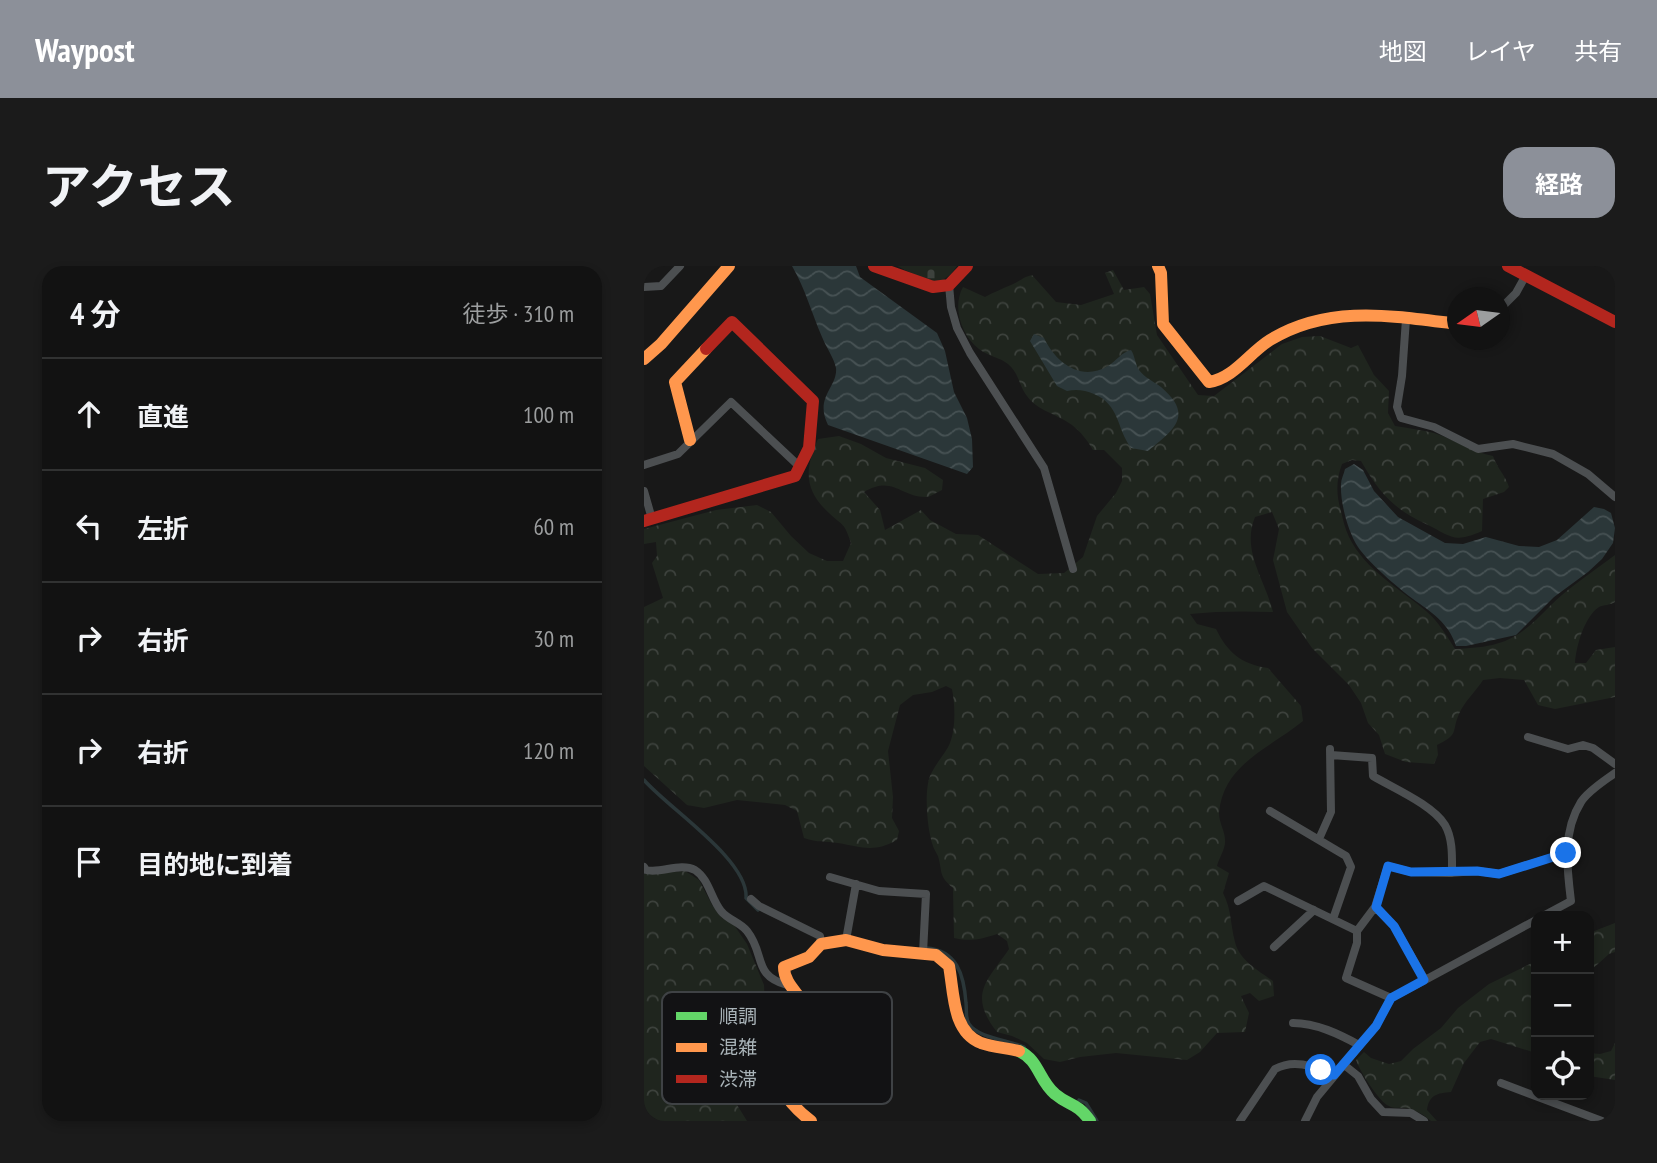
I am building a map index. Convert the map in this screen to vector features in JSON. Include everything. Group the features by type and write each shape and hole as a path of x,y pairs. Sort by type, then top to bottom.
{"street":[{"path":"644,287 661,286 680,266"},
{"path":"644,359 661,344 729,266"},
{"path":"874,266 933,288 949,285 967,266"},
{"path":"1158,266 1161,273 1163,324 1209,382 1221,379 1266,343 1326,318 1368,314 1447,323"},
{"path":"1508,266 1615,321"},
{"path":"1510,299 1526,275"},
{"path":"949,285 957,328 1044,468 1073,569"},
{"path":"1406,319 1397,407 1401,418 1434,427 1478,449 1513,444 1553,454 1588,474 1615,498"},
{"path":"644,491 648,520 795,477 808,448 813,401 732,322 675,383 690,440"},
{"path":"644,465 678,454 731,402 800,467"},
{"path":"1528,737 1568,749 1583,745 1593,748 1615,764"},
{"path":"1320,839 1331,812 1331,752 1372,758 1373,776 1432,811 1445,824 1452,846 1452,873"},
{"path":"1553,911 1572,901 1566,853 1573,822 1582,801 1615,773"},
{"path":"1270,811 1346,856 1351,867 1333,919"},
{"path":"1391,998 1346,978 1357,943 1357,931 1376,907 1388,866 1411,872 1477,871 1499,874 1566,853"},
{"path":"644,867 653,872 677,868 693,869 701,876 723,914 738,922 751,936 767,976 787,985"},
{"path":"830,877 879,891 926,894 923,953"},
{"path":"846,940 856,884"},
{"path":"1238,901 1264,886 1357,931"},
{"path":"751,900 820,936 821,944"},
{"path":"1376,907 1394,926 1424,980"},
{"path":"1274,947 1314,910"},
{"path":"1306,1121 1317,1097 1376,1026 1391,998 1531,923"},
{"path":"793,992 787,985 784,967 808,957 821,944 846,940 883,950 936,955 949,966 960,1024 966,1033 972,1039 1026,1054 1033,1060 1051,1090 1058,1097 1080,1108 1090,1121"},
{"path":"1293,1023 1318,1027 1359,1045"},
{"path":"1240,1121 1275,1069 1284,1064 1298,1063 1334,1075"},
{"path":"1343,1064 1358,1076 1371,1099 1383,1112 1411,1113 1424,1121"},
{"path":"1501,1083 1602,1121"},
{"path":"793,1104 810,1121"}],"green space":[{"path":"897,266 957,266 940,282 924,279"},
{"path":"1113,270 1124,290 1144,287 1150,294 1157,335 1198,395 1214,396 1282,344 1302,337 1320,336 1351,348 1358,345 1374,375 1389,391 1388,413 1395,426 1434,433 1493,456 1509,487 1504,492 1483,499 1482,531 1458,538 1414,518 1396,506 1374,482 1361,461 1352,460 1342,464 1339,476 1339,505 1346,531 1356,549 1383,578 1430,615 1455,649 1486,646 1508,640 1528,627 1565,592 1615,555 1615,602 1599,607 1589,618 1579,641 1575,663 1586,663 1596,650 1615,647 1615,697 1555,709 1538,705 1524,680 1483,680 1461,710 1452,735 1437,745 1438,755 1434,764 1406,762 1385,754 1379,735 1368,723 1361,703 1349,685 1312,648 1287,612 1273,560 1279,529 1272,512 1255,517 1251,529 1252,553 1273,612 1190,614 1197,624 1216,629 1225,645 1236,656 1250,664 1268,668 1301,706 1303,721 1250,759 1229,782 1222,796 1219,813 1225,843 1217,866 1229,873 1223,893 1235,942 1245,960 1273,981 1274,996 1259,1001 1250,993 1241,996 1249,1013 1245,1032 1217,1033 1200,1052 1187,1060 1116,1053 1060,1062 1044,1059 1027,1043 997,1032 988,1019 983,1007 984,988 1009,949 1007,941 997,934 976,939 954,938 953,888 943,877 933,847 927,811 930,776 952,737 952,689 946,686 932,692 913,695 900,705 888,751 893,797 892,818 899,831 897,840 881,847 861,847 804,838 797,811 785,805 737,800 704,808 687,805 644,766 644,607 663,598 652,563 657,556 656,542 644,544 644,529 716,510 757,505 771,512 809,553 827,561 843,561 851,543 847,531 814,496 809,478 818,439 839,436 886,458 925,468 943,480 942,490 928,497 890,486 874,487 864,492 880,510 885,530 921,510 930,520 956,534 978,535 1038,574 1064,573 1083,557 1097,516 1122,481 1122,468 1104,450 1093,450 1084,436 1072,425 1031,401 1012,368 973,343 963,329 958,303 963,287 985,297 1032,275 1056,302 1081,305 1114,294 1105,273"},
{"path":"685,871 699,880 712,905 722,918 734,925 747,944 764,985 764,992 662,992 662,1104 737,1104 747,1121 644,1121 644,874"},
{"path":"1615,923 1615,952 1594,968 1594,931"},
{"path":"1531,963 1531,1051 1491,1039 1480,1042 1464,1063 1451,1092 1438,1094 1430,1101 1427,1110 1437,1121 1431,1121 1410,1109 1391,1107 1380,1099 1356,1060 1364,1052 1371,1058 1389,1064 1401,1061 1441,1028 1458,1008 1489,984"},
{"path":"1615,1043 1615,1080 1594,1077 1594,1053 1611,1051"}],"water":[{"path":"792,266 856,266 860,277 937,333 945,351 954,392 967,418 972,439 973,467 967,474 828,425 824,407 836,368"},
{"path":"1034,334 1044,338 1062,362 1079,371 1088,372 1108,366 1131,350 1139,370 1161,387 1177,406 1177,422 1148,451 1131,448 1109,404 1094,394 1067,391 1057,386 1030,341"},
{"path":"1354,464 1363,470 1374,491 1398,517 1445,543 1463,544 1486,537 1519,546 1539,547 1557,540 1594,507 1611,513 1615,528 1613,543 1602,559 1554,597 1516,635 1456,646 1439,619 1384,575 1354,541 1345,517 1341,482 1345,469"}],"waterway":[{"path":"644,780 721,851 735,867 743,883 746,898 758,910"},
{"path":"926,948 945,954 957,966 965,993 967,1019 973,1029 986,1036 1024,1047"},
{"path":"1079,1100 1086,1103 1097,1121"}],"traffic: fast":[{"path":"1019,1051 1031,1060 1050,1089 1081,1110 1090,1121"}],"traffic: slow":[{"path":"644,359 661,344 729,266"},
{"path":"1158,266 1161,273 1163,324 1209,382 1226,376 1270,340 1315,321 1338,317 1386,316 1447,323"},
{"path":"690,440 675,382 706,349"},
{"path":"796,992 788,982 784,967 809,957 821,944 846,940 883,950 936,955 949,966 956,1010 964,1030 981,1043 1019,1051"},
{"path":"792,1104 811,1121"}],"traffic: jam":[{"path":"874,266 933,287 949,285 967,266"},
{"path":"1508,266 1615,322"},
{"path":"644,521 795,476 809,448 813,401 732,322 706,349"}],"route":[{"path":"1321,1070 1334,1075 1376,1026 1391,998 1424,980 1394,926 1376,907 1388,866 1411,872 1477,871 1499,874 1566,853"}]}
